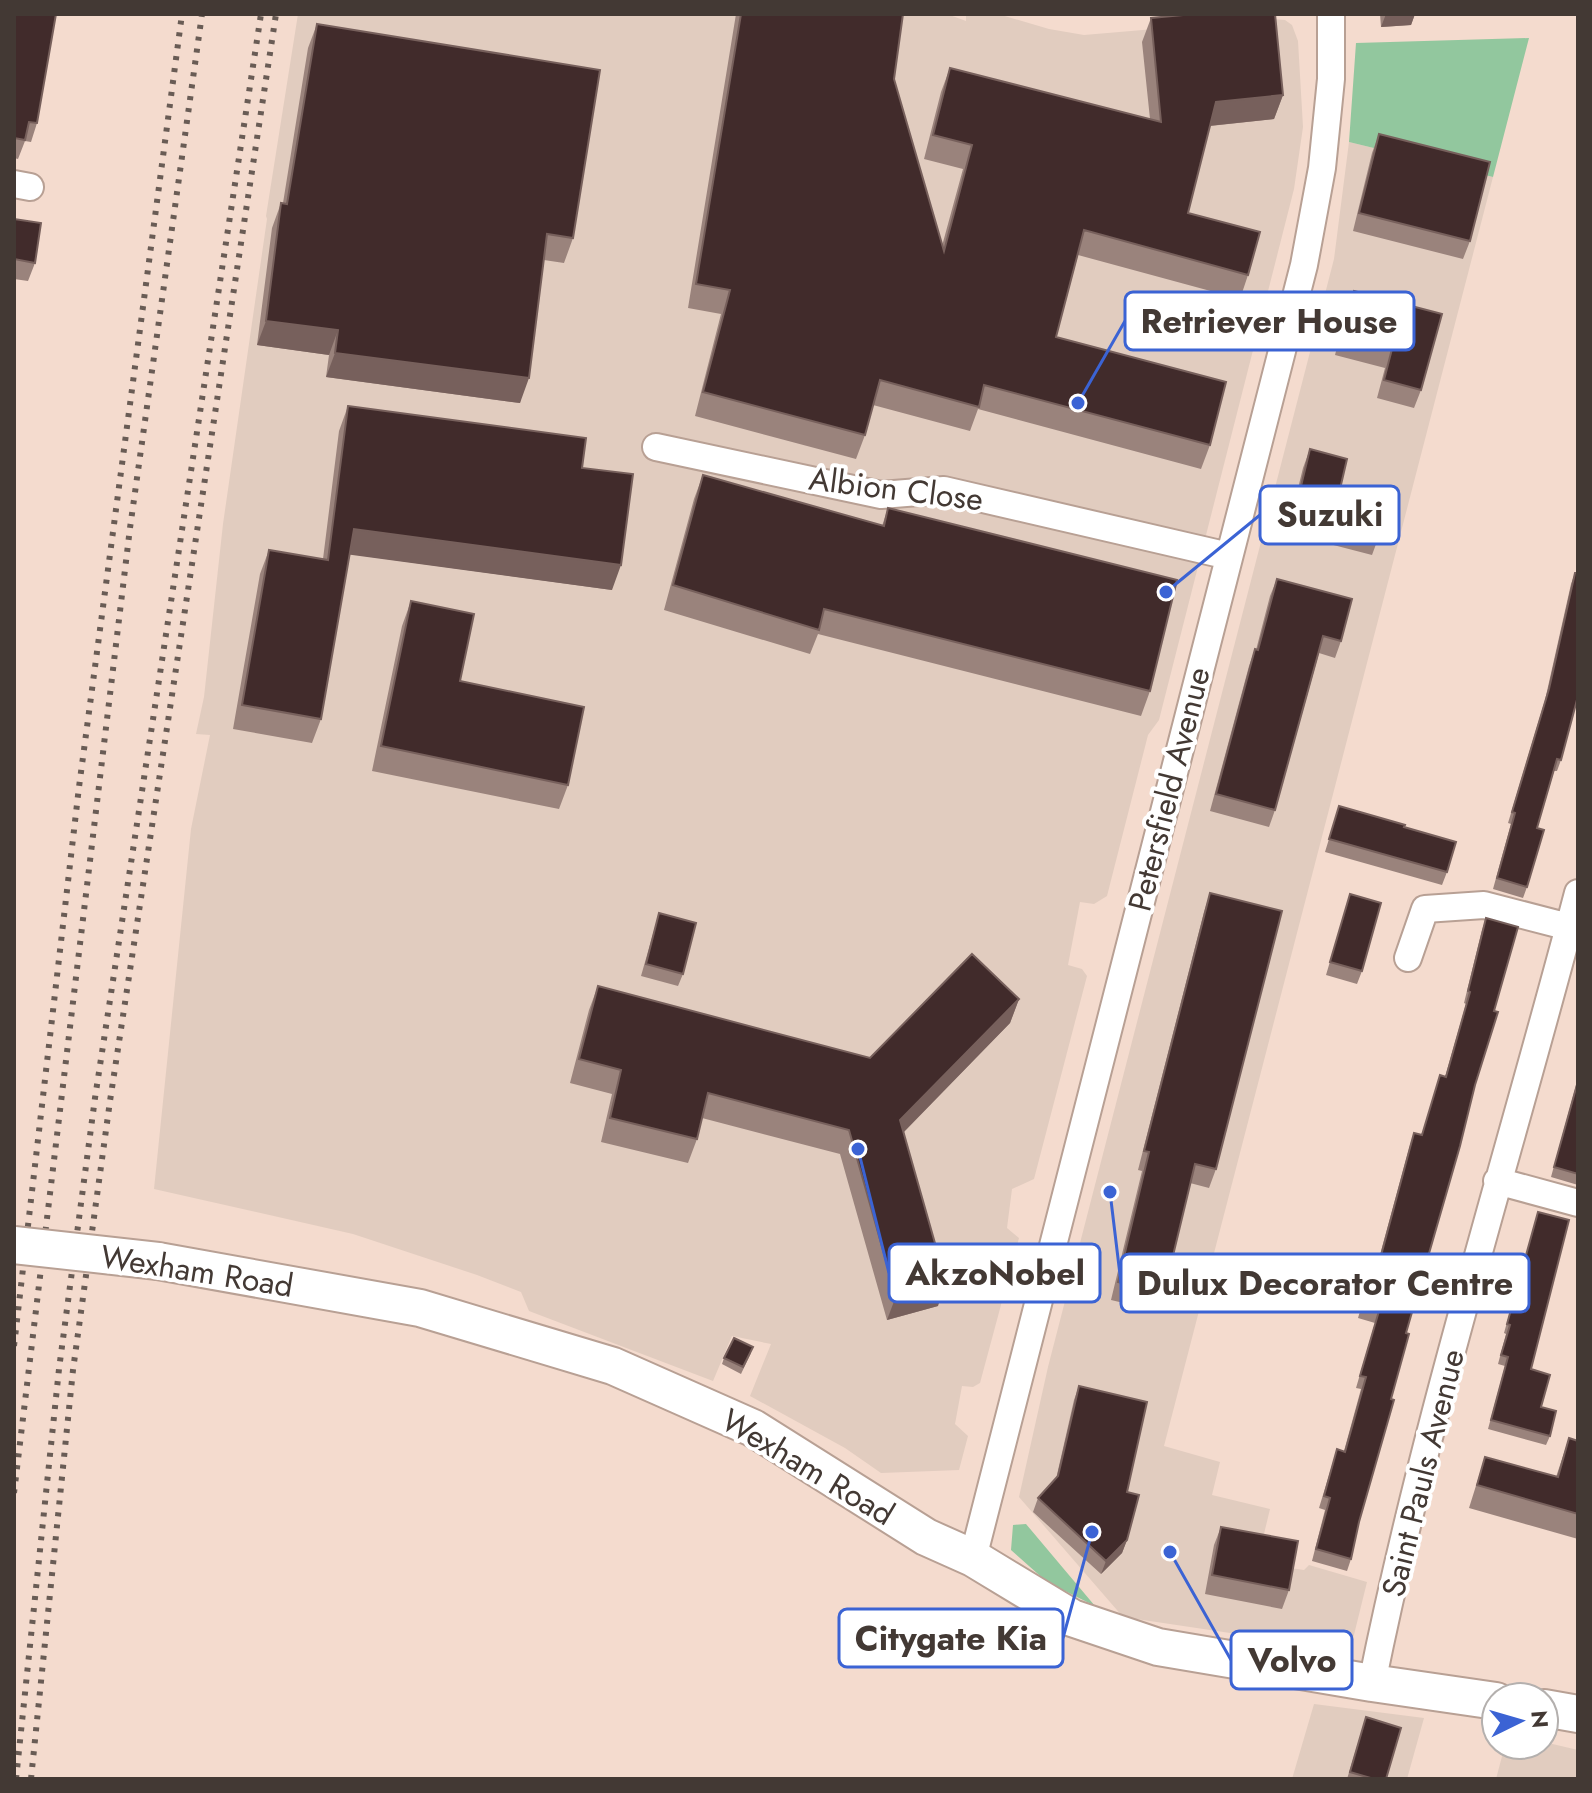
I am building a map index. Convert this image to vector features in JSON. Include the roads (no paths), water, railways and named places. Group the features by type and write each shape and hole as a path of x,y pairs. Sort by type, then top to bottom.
{"street":[{"name":"Petersfield Avenue","path":"973,1558 1304,265 1322,168 1331,79 1331,14"},
{"name":"Albion Close","path":"656,447 881,495 944,490 1229,556"},
{"name":"Saint Pauls Avenue","path":"1372,1683 1402,1550 1497,1181 1578,893"},
{"path":"1408,958 1425,909 1484,905 1569,927"},
{"path":"1497,1181 1578,1203"},
{"name":"Wexham Road","path":"14,1245 158,1261 420,1308 613,1366 753,1428 926,1537 973,1558 1072,1618 1158,1647 1480,1699"}],"railway":[{"path":"14,1346 79,787 182,14"},
{"path":"14,1493 130,528 202,14"},
{"path":"16,1779 59,1369 95,1098 261,14"},
{"path":"31,1779 73,1370 110,1101 276,14"}],"place":[{"name":"Retriever House","path":"1078,403"},
{"name":"Suzuki","path":"1166,592"},
{"name":"AkzoNobel","path":"858,1149"},
{"name":"Dulux Decorator Centre","path":"1110,1192"},
{"name":"Citygate Kia","path":"1092,1532"},
{"name":"Volvo","path":"1170,1552"}]}
